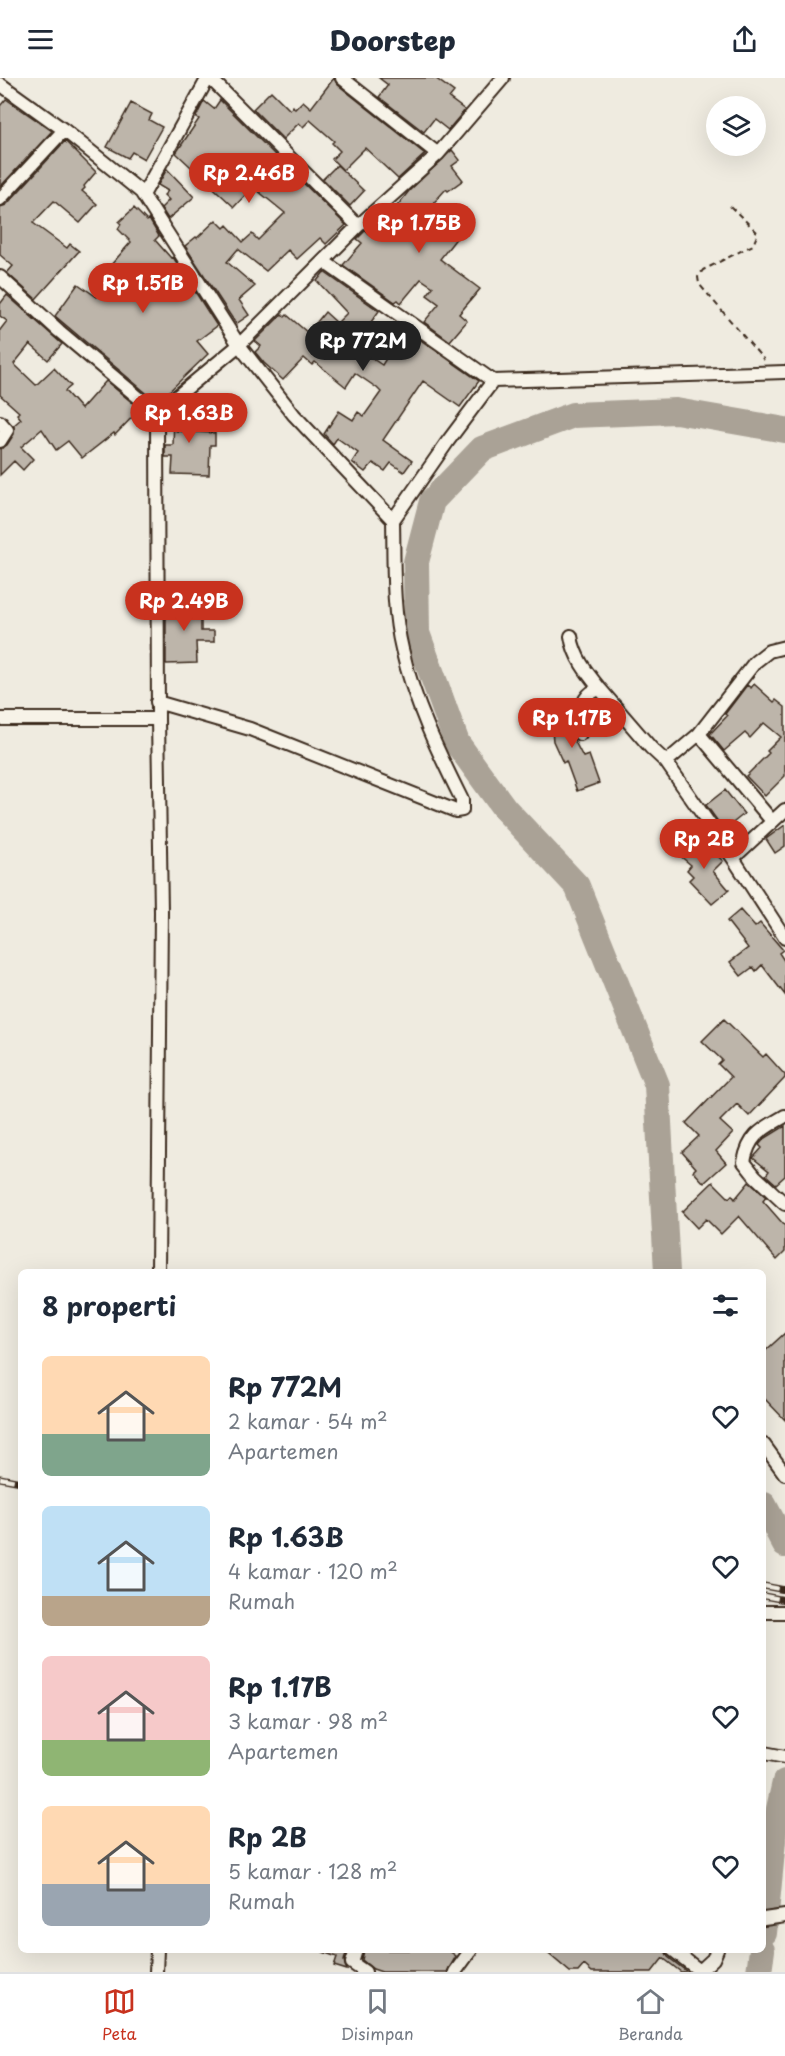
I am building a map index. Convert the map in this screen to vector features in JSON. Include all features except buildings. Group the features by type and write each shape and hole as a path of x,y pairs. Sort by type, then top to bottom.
{"street":[{"path":"139,191 209,78 358,226"},
{"path":"342,78 438,154"},
{"path":"157,413 239,345 358,226 438,154 500,79"},
{"path":"0,84 64,130 139,191 239,345 294,415 393,520"},
{"path":"0,199 64,130"},
{"path":"323,261 493,381 780,373"},
{"path":"0,277 59,331 157,413 161,912 158,1269"},
{"path":"158,702 250,729 456,811 462,810 462,800 431,739 402,649 394,589 393,520 493,381"},
{"path":"0,422 7,430 0,441"},
{"path":"571,636 573,649 588,675 651,748 666,762 734,858 785,938"},
{"path":"666,762 699,734 754,662 769,651 785,647"},
{"path":"580,734 579,716 583,705 591,693 600,689"},
{"path":"0,719 158,719"},
{"path":"699,734 772,821"},
{"path":"734,858 785,810"},
{"path":"785,1116 756,1133 746,1150 744,1162 755,1176 785,1204"},
{"path":"766,1448 785,1474"},
{"path":"766,1612 785,1612"},
{"path":"766,1754 785,1757"},
{"path":"766,1919 782,1917"},
{"path":"156,1972 157,1953"},
{"path":"355,1953 352,1963 365,1972"},
{"path":"454,1972 469,1953"},
{"path":"677,1953 700,1972 716,1953"}],"path":[{"path":"730,206 758,233 757,239 753,244 703,270 699,277 699,284 780,373"}],"waterway":[{"path":"667,1269 657,1085 577,886 505,809 457,743 417,633 416,562 432,501 482,449 573,415 676,411 785,430"},
{"path":"766,1509 785,1545"},
{"path":"766,1913 774,1831 785,1782"},
{"path":"759,1972 762,1953"}],"railway":[{"path":"0,1478 18,1481"},
{"path":"766,1586 785,1590"},
{"path":"766,1596 785,1600"}]}
